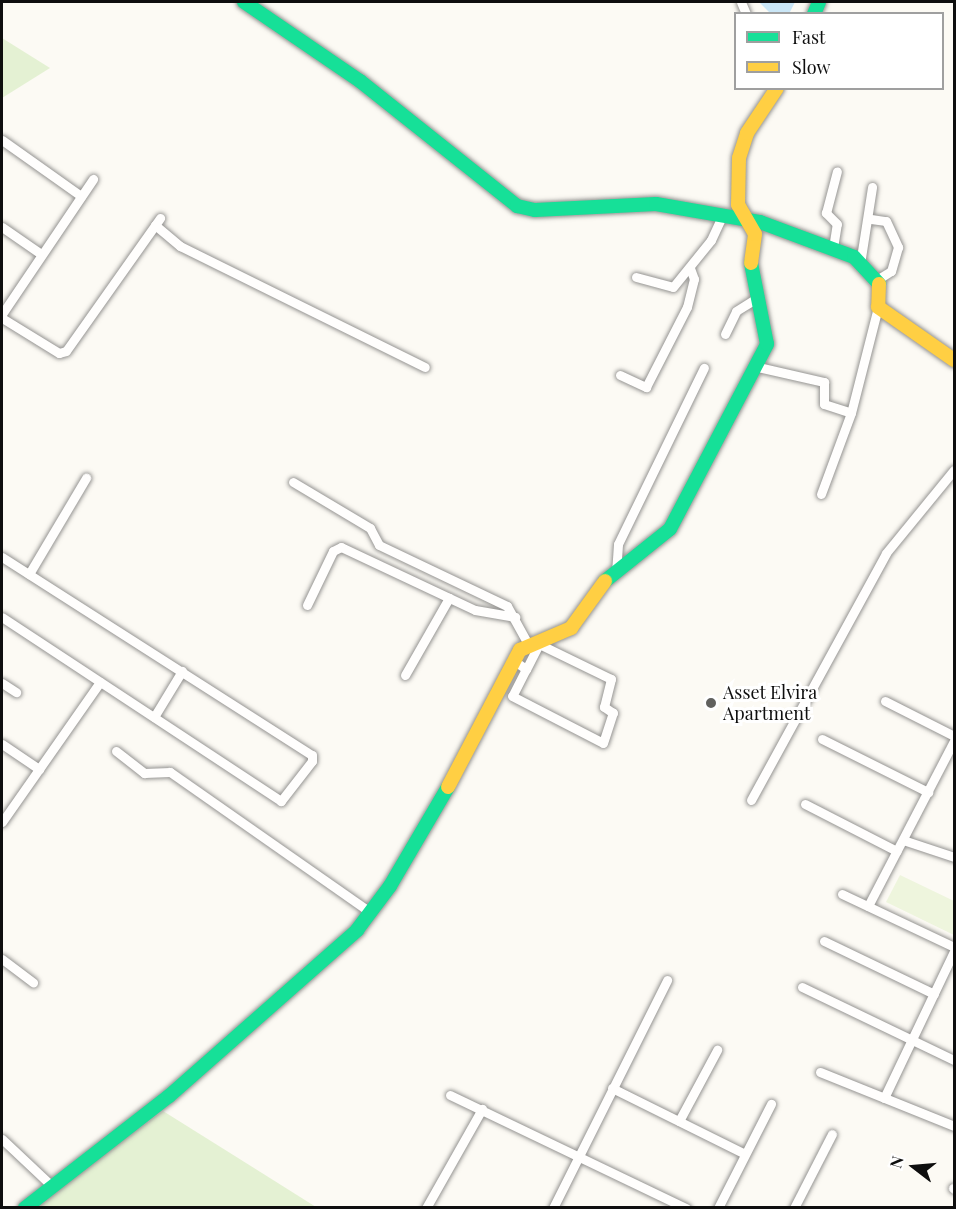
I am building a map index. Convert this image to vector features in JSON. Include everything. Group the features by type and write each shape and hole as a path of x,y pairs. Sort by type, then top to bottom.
{"street":[{"path":"243,2 360,81 420,135 517,206 535,210 643,202 723,214 750,220 833,248 860,264 880,286 878,307 851,413 820,494"},
{"path":"25,1208 169,1096 339,948 370,912 470,749 513,660 528,644 571,628 598,586 670,529 758,367 767,344 748,274 755,234 750,220 738,206 739,158 771,92"},
{"path":"2,140 81,196"},
{"path":"833,248 837,224 826,213 837,171"},
{"path":"93,178 2,316 59,353 66,351 157,222 180,246 424,367"},
{"path":"860,264 871,219 872,187"},
{"path":"636,277 667,289 690,268 723,214"},
{"path":"871,219 886,221 898,247 891,271 875,281"},
{"path":"2,226 41,254"},
{"path":"620,375 646,387 687,307 694,279 690,268"},
{"path":"725,334 736,311 754,298"},
{"path":"878,307 954,360"},
{"path":"758,367 824,382 824,404 851,413"},
{"path":"616,573 618,544 704,368"},
{"path":"751,800 886,553 954,470"},
{"path":"29,574 86,478"},
{"path":"293,482 370,528 379,544 494,598 515,617 528,644"},
{"path":"307,605 333,551 341,547 449,598 501,618 515,617"},
{"path":"2,557 312,755 312,762 281,801 2,616"},
{"path":"405,675 449,598"},
{"path":"539,644 611,679 604,708 613,713 603,743 512,696 526,669 539,644"},
{"path":"513,660 526,669"},
{"path":"154,717 182,671"},
{"path":"2,822 100,682"},
{"path":"2,683 16,692"},
{"path":"885,701 954,736"},
{"path":"822,739 927,792"},
{"path":"868,906 954,741"},
{"path":"2,744 39,769"},
{"path":"116,752 144,773 170,772 370,912"},
{"path":"805,804 897,851"},
{"path":"903,840 954,857"},
{"path":"842,894 954,949 884,1098"},
{"path":"824,941 934,994"},
{"path":"2,959 33,982"},
{"path":"558,1206 578,1154 667,980"},
{"path":"802,987 954,1060"},
{"path":"679,1121 717,1050"},
{"path":"820,1072 954,1126"},
{"path":"612,1088 745,1154"},
{"path":"450,1095 578,1154 686,1208"},
{"path":"718,1208 771,1104"},
{"path":"426,1208 482,1109"},
{"path":"794,1208 832,1134"},
{"path":"2,1139 53,1187"}],"green space":[{"path":"2,38 50,68 2,98"},
{"path":"900,875 954,901 954,935 886,902"},
{"path":"163,1111 316,1207 29,1208"}],"water":[{"path":"759,2 795,2 790,12 769,12"}],"traffic: fast":[{"path":"244,2 360,81 517,206 535,210 656,204 760,222 854,257 879,284"},
{"path":"815,12 819,2"},
{"path":"605,581 670,529 767,344 751,263"},
{"path":"25,1208 169,1096 357,930 390,886 448,787"}],"traffic: slow":[{"path":"751,263 755,234 738,205 739,158 747,133 776,90"},
{"path":"879,284 878,307 954,360"},
{"path":"448,787 520,650 571,628 605,581"}],"place":[{"name":"Asset Elvira Apartment","path":"711,703"}]}
